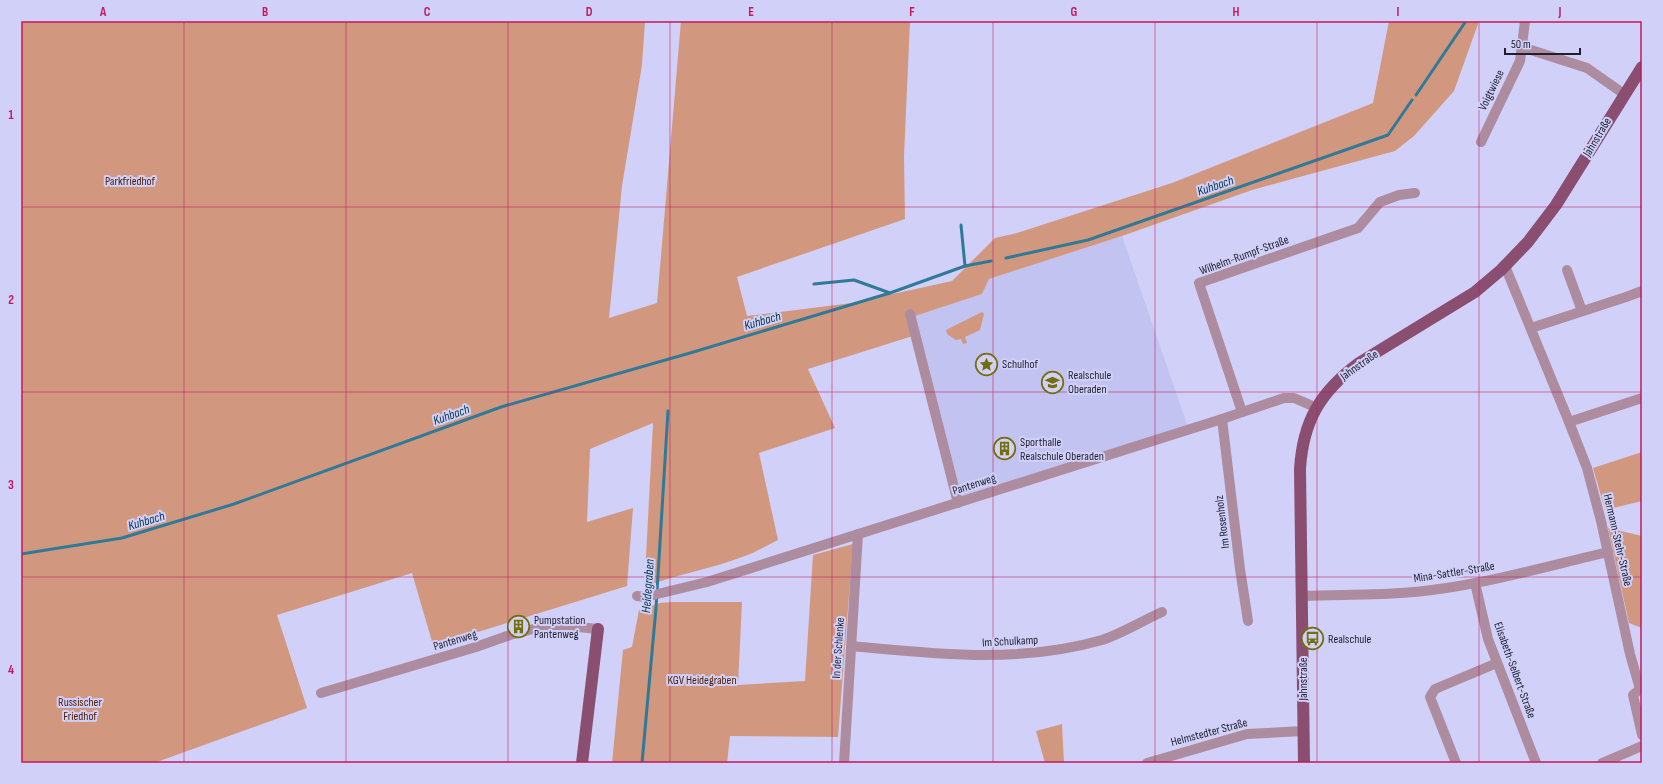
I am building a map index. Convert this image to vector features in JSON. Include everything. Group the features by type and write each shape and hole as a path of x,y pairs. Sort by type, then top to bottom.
{"main road":[{"name":"Jahnstraße","path":"1304,763 1300,483 1301,454 1304,437 1315,408 1334,383 1359,363 1475,292 1506,266 1528,242 1552,211 1642,67"},
{"path":"582,763 598,629"}],"street":[{"name":"Voigtwiese","path":"1480,142 1520,61 1525,21"},
{"path":"1522,47 1587,68 1624,94"},
{"name":"Wilhelm-Rumpf-Straße","path":"1242,412 1199,283 1358,228 1380,202 1399,195 1414,193"},
{"name":"Hermann-Stehr-Straße","path":"1506,266 1586,468 1608,552 1630,654 1640,689 1633,695 1642,735"},
{"path":"1567,270 1582,311"},
{"path":"1531,328 1642,290"},
{"path":"910,314 958,503"},
{"name":"Pantenweg","path":"637,596 648,596 707,582 1284,398 1294,398 1315,408"},
{"path":"1569,422 1642,398"},
{"name":"Im Rosenholz","path":"1222,419 1240,569 1248,622"},
{"name":"In der Schlenke","path":"844,763 858,534"},
{"name":"Mina-Sattler-Straße","path":"1302,596 1400,593 1437,590 1475,584 1608,552"},
{"name":"Elisabeth-Selbert-Straße","path":"1475,584 1488,639 1536,763"},
{"name":"Im Schulkamp","path":"851,646 929,654 996,656 1029,654 1057,650 1103,639 1162,612"},
{"name":"Pantenweg","path":"321,693 476,647 510,635 545,626 558,625 598,629"},
{"path":"1456,763 1430,697 1435,689 1497,663"},
{"name":"Helmstedter Straße","path":"1147,763 1247,734 1303,731"},
{"path":"1602,763 1642,746"}],"shaded area":[{"name":"Realschule Oberaden","path":"1122,236 1189,430 960,503 915,316 982,294 989,279"}],"green space":[{"path":"21,21 645,21 642,65 622,186 609,318 657,303 681,21 910,21 904,156 905,219 737,277 747,316 852,303 952,281 995,238 1017,233 1172,183 1373,103 1389,21 1479,21 1454,91 1414,136 1395,151 1252,190 1122,236 989,279 982,294 915,316 919,334 808,369 835,428 759,453 778,540 751,554 647,586 646,557 653,423 590,449 587,522 633,508 627,586 433,645 412,573 277,615 307,708 154,763 21,763"},
{"path":"982,312 984,314 980,330 965,337 967,343 963,344 961,339 956,340 947,334 946,330"},
{"path":"1642,452 1642,501 1605,510 1593,468"},
{"path":"1608,528 1642,536 1642,628 1629,623"},
{"name":"KGV Heidegraben","path":"853,544 838,737 730,736 727,763 612,763 623,650 632,647 639,610 660,603 672,602 742,602 738,685 805,681 813,555"},
{"path":"1062,724 1064,763 1045,763 1036,731"}],"waterway":[{"name":"Kuhbach","path":"1416,95 1466,21"},
{"name":"Kuhbach","path":"1006,258 1088,240 1388,135 1412,100"},
{"name":"Kuhbach","path":"961,225 965,266"},
{"name":"Kuhbach","path":"21,554 122,538 234,504 501,407 690,353 890,293 965,266 991,261"},
{"name":"Kuhbach","path":"814,284 854,280 890,293"},
{"name":"Heidegraben","path":"642,763 656,608 668,411"}],"place":[{"name":"Schulhof","path":"986,364"},
{"name":"Realschule Oberaden","path":"1052,382"},
{"name":"Sporthalle Realschule Oberaden","path":"1004,449"},
{"name":"Pumpstation Pantenweg","path":"518,627"},
{"name":"Realschule","path":"1312,639"}],"park label":[{"name":"Parkfriedhof","path":"130,181"},
{"name":"Russischer Friedhof","path":"80,709"}]}
